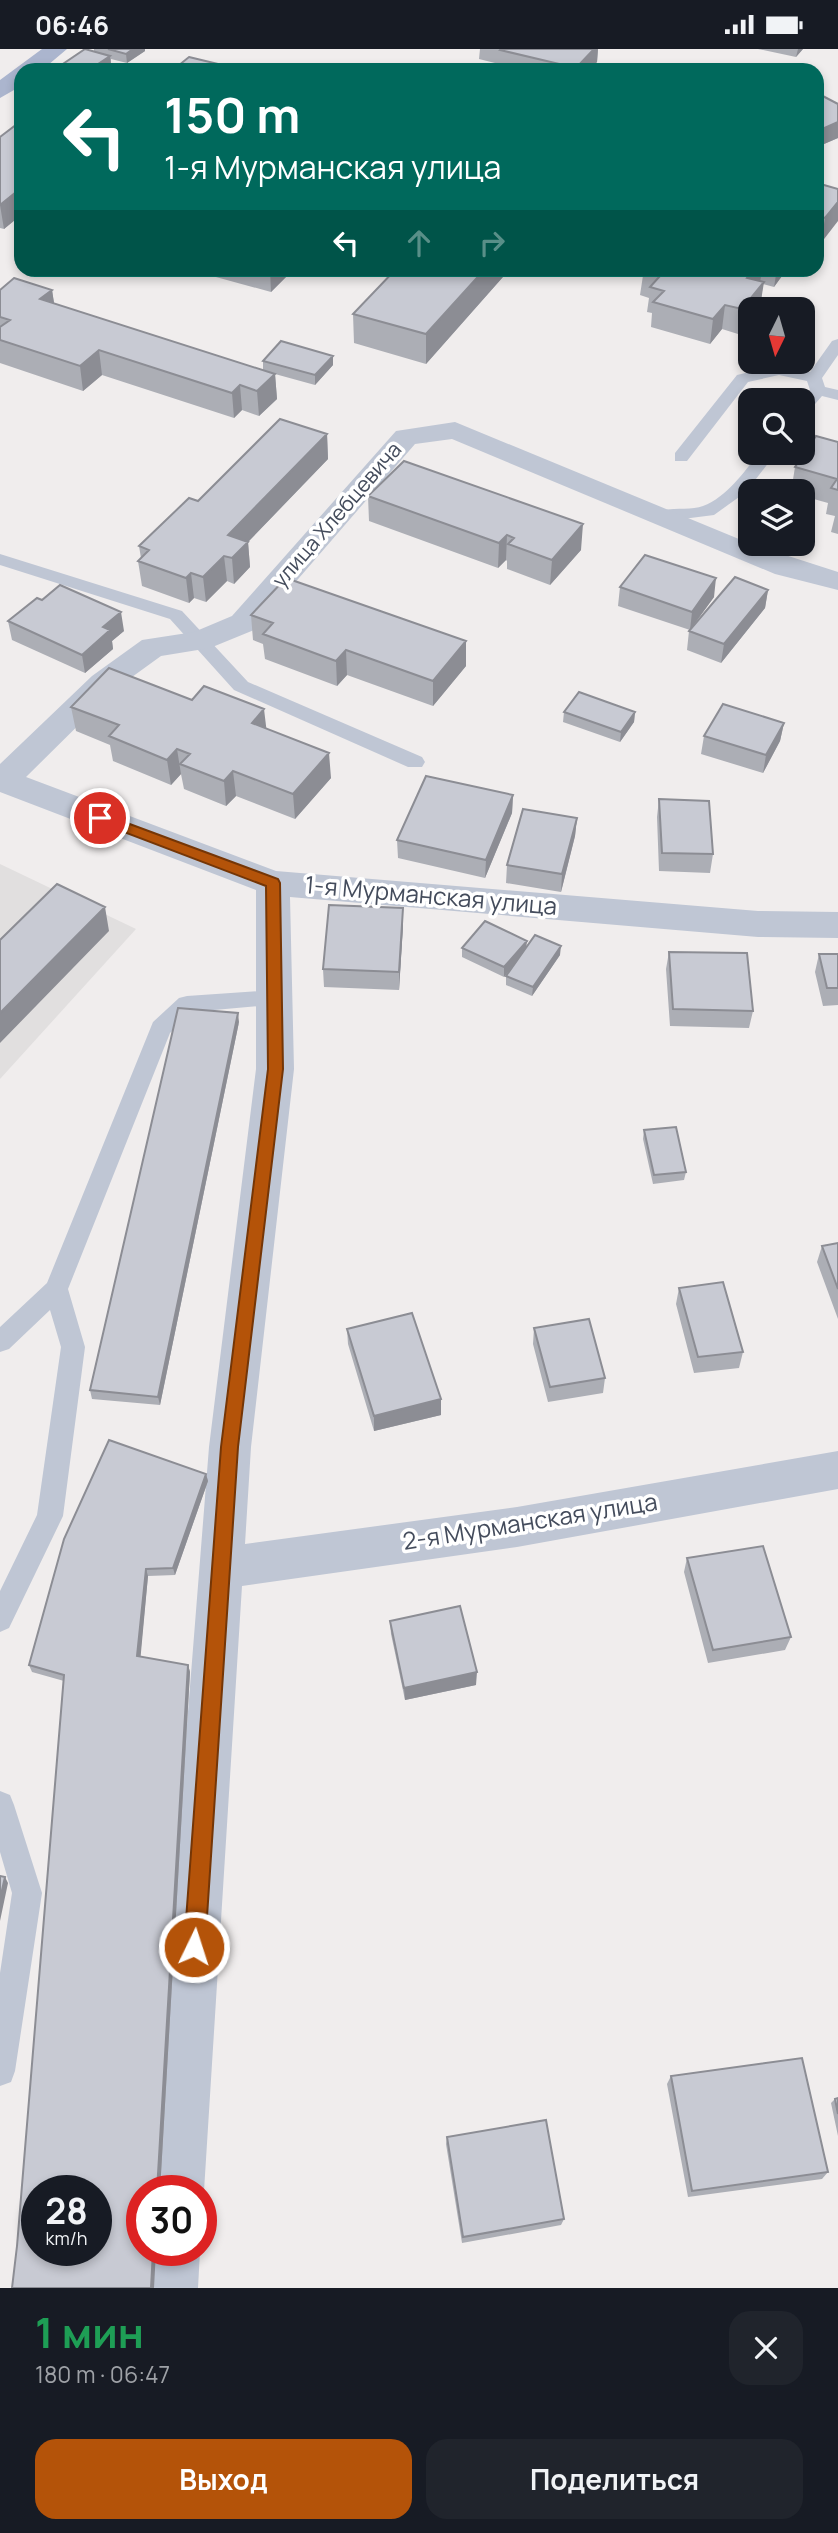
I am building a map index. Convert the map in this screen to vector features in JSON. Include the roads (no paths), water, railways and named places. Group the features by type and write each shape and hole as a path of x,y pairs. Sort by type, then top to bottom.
{"main road":[{"path":"37,63 56,49"},
{"path":"0,91 14,80"}],"street":[{"name":"улица Хлебцевича","path":"1,780 103,683 153,647 199,641 243,623 405,437 455,430 659,517 786,566 838,581"},
{"name":"1-я Мурманская улица","path":"1,780 273,883 758,924 838,925"},
{"path":"178,2175 230,1447 275,1069 273,883"},
{"name":"2-я Мурманская улица","path":"221,1568 517,1527 838,1470"},
{"path":"171,2288 172,2266"}],"lane":[{"path":"814,388 838,344"},
{"path":"681,457 743,378 779,370 838,395"},
{"path":"659,517 708,511 740,488 758,465"},
{"path":"0,559 176,614 241,686 415,762"},
{"path":"0,1342 56,1289 161,1028 187,1004 274,998"},
{"path":"0,1619 51,1516 73,1347 56,1289"},
{"path":"0,1805 27,1893 0,2071"}]}
